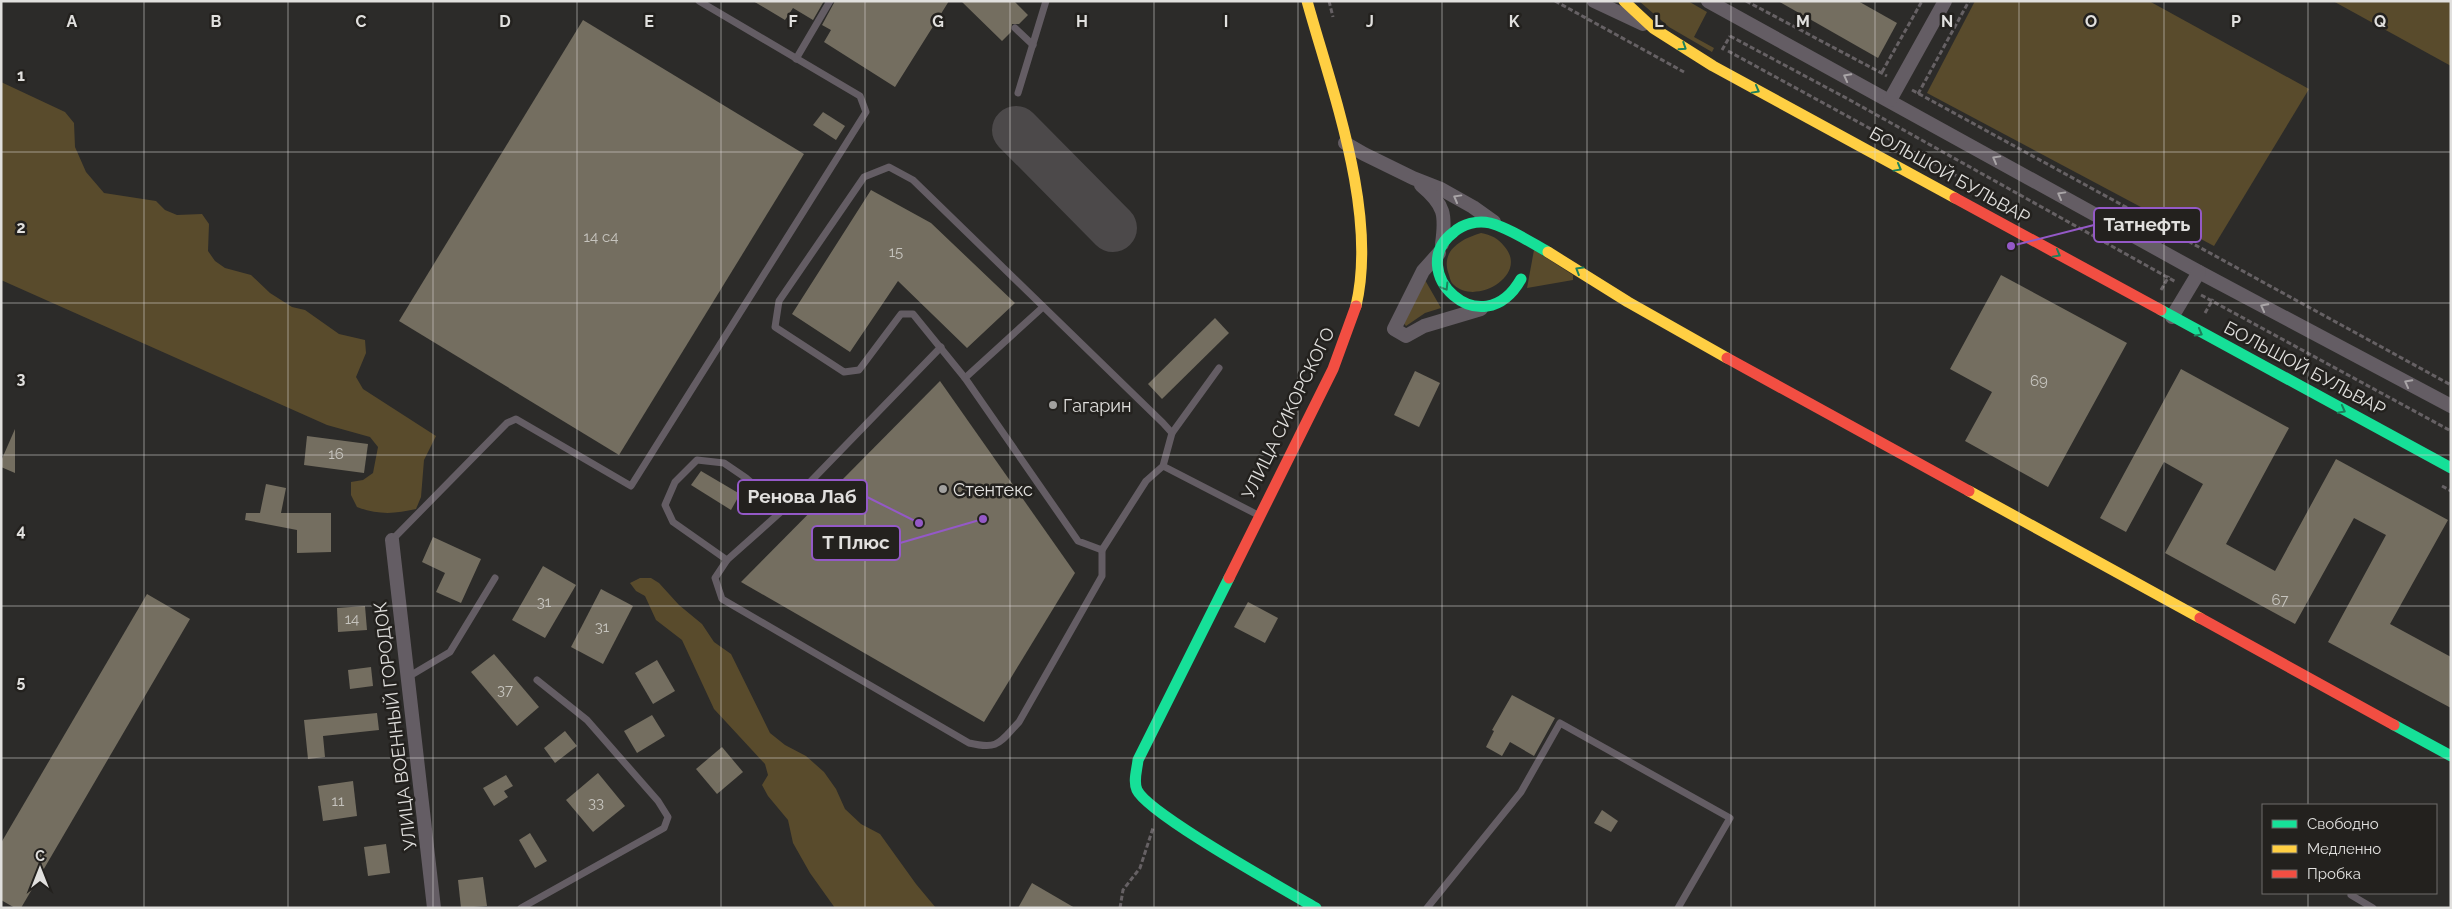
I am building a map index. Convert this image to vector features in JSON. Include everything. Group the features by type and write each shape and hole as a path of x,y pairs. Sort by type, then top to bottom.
{"street":[{"name":"УЛИЦА СИКОРСКОГО","path":"1158,810 1138,792 1135,782 1138,760 1258,515 1333,369 1350,327 1359,289 1361,239 1353,175 1307,1"},
{"path":"1594,1 1653,28"},
{"name":"БОЛЬШОЙ БУЛЬВАР","path":"1624,1 1653,28 1713,66 2451,468"},
{"name":"БОЛЬШОЙ БУЛЬВАР","path":"1708,1 2199,272 2451,406"},
{"path":"1890,100 1945,1"},
{"path":"1345,143 1412,178 1441,189 1474,207 1498,226 1582,272 1620,297 2451,756"},
{"path":"1412,178 1435,197 1442,208 1444,225 1437,269 1442,285 1453,298 1467,306 1484,308"},
{"path":"1498,226 1482,222 1466,224 1452,232 1423,271 1394,330 1406,336 1424,326 1497,304 1512,294 1521,279"},
{"path":"2172,317 2199,272"},
{"name":"УЛИЦА ВОЕННЫЙ ГОРОДОК","path":"392,540 434,908"},
{"path":"1158,810 1207,844 1316,908"}],"lane":[{"path":"392,540 507,423 516,419 631,486 866,112 860,96 699,1"},
{"path":"796,58 830,1"},
{"path":"1018,93 1046,1"},
{"path":"1015,28 1033,45"},
{"path":"1102,550 1078,541 965,378 913,314 901,314 859,370 844,372 774,327 779,301 864,177 889,167 913,180 1172,433"},
{"path":"965,378 1043,307"},
{"path":"941,347 783,510 727,560 715,578 722,599 968,743 988,747 1002,740 1019,722 1102,576 1102,550 1146,481 1163,466 1172,433 1219,368"},
{"path":"727,560 673,522 665,505 675,482 697,460 724,463 746,478 783,510"},
{"path":"1163,466 1258,515"},
{"path":"408,677 450,652 495,578"},
{"path":"521,908 664,828 668,817 658,801 587,720 537,680"},
{"path":"1428,907 1521,792 1560,723 1730,818 1678,908"},
{"path":"2351,896 2373,908"}],"path":[{"path":"1329,1 1333,19"},
{"path":"1882,72 1922,1"},
{"path":"1918,94 1969,1"},
{"path":"1713,66 1748,2 1882,72 1918,94 2451,385"},
{"path":"1730,36 1848,99 2168,278 2212,300 2451,431"},
{"path":"2152,306 2188,242"},
{"path":"2195,330 2232,266"},
{"path":"1120,908 1123,890 1140,868 1147,850 1158,810"}],"shaded area":[{"path":"1639,1 1688,1 1707,12 1694,37 1714,48 1712,52 1669,27"},
{"path":"1975,1 2149,1 2309,89 2214,246 1927,93"},
{"path":"2333,1 2451,1 2451,66"},
{"path":"1,82 65,112 74,123 75,147 86,172 104,193 156,201 165,210 177,215 202,214 209,224 208,251 215,261 225,268 251,275 270,293 292,307 305,310 339,334 365,340 366,353 356,377 363,389 436,436 424,460 421,497 416,509 386,513 357,507 351,495 351,482 363,480 373,473 378,447 370,437 327,425 1,280"},
{"path":"1481,233 1494,237 1502,243 1510,257 1510,267 1505,277 1486,290 1464,291 1451,281 1447,264 1448,257 1455,246 1461,241"},
{"path":"1534,250 1573,275 1573,280 1527,288"},
{"path":"1425,280 1441,308 1425,313 1406,326 1401,320"},
{"path":"640,578 651,578 659,583 679,605 702,624 714,642 731,654 770,733 785,745 806,756 824,772 836,789 845,809 861,824 880,834 936,908 835,908 810,873 793,843 788,820 768,796 762,785 768,775 765,764 714,709 682,640 656,620 645,596 636,591 630,583"}],"building":[{"path":"753,1 824,1 813,20 793,8 785,20"},
{"path":"835,1 949,1 895,87 824,42 831,30 822,25"},
{"path":"961,1 1014,1 1028,15 1019,24 1012,24 1011,32 1002,41"},
{"path":"1778,1 1858,1 1897,23 1878,58"},
{"path":"583,20 804,154 619,455 399,321"},
{"path":"823,112 845,126 836,140 813,125"},
{"path":"871,190 931,223 1015,303 967,348 898,281 850,352 792,314"},
{"path":"2001,275 2127,343 2048,487 1965,441 1992,392 1950,369"},
{"path":"1215,318 1229,333 1162,399 1148,384"},
{"path":"2181,369 2289,428 2226,544 2275,571 2336,459 2448,520 2390,624 2451,657 2451,708 2328,642 2386,535 2354,518 2295,624 2165,553 2203,484 2164,462 2126,532 2100,518"},
{"path":"1415,371 1440,383 1419,427 1394,415"},
{"path":"940,381 1075,573 984,722 741,582"},
{"path":"15,429 15,473 1,467 1,461"},
{"path":"307,436 368,444 364,473 304,465"},
{"path":"701,471 740,494 731,510 691,485"},
{"path":"266,484 286,488 281,513 331,513 331,552 297,553 297,530 245,520 246,513 260,513"},
{"path":"433,537 481,559 461,603 436,592 445,573 422,562"},
{"path":"543,566 576,585 545,638 512,620"},
{"path":"601,589 633,606 603,664 571,647"},
{"path":"147,594 190,619 21,908 15,908 1,900 1,843"},
{"path":"1248,602 1278,618 1265,643 1234,627"},
{"path":"365,606 367,630 338,632 337,608"},
{"path":"494,654 539,707 517,726 471,672"},
{"path":"657,660 675,691 653,704 635,673"},
{"path":"371,667 373,686 350,689 348,670"},
{"path":"1512,695 1555,718 1534,756 1510,742 1502,756 1486,747 1494,731 1492,730"},
{"path":"377,713 379,730 323,736 325,757 308,759 304,720"},
{"path":"652,715 665,736 637,753 624,731"},
{"path":"565,731 577,746 555,763 544,748"},
{"path":"722,747 743,772 717,794 696,769"},
{"path":"598,773 625,806 593,832 566,800"},
{"path":"506,775 513,786 504,791 508,797 494,806 483,788"},
{"path":"353,781 357,816 323,821 318,786"},
{"path":"1602,810 1618,821 1611,832 1594,823"},
{"path":"530,833 547,861 535,868 519,840"},
{"path":"386,844 390,873 368,876 364,847"},
{"path":"483,877 487,906 461,908 458,880"},
{"path":"1032,883 1075,908 1018,908"}],"taxiway":[{"path":"1016,130 1113,228"}],"traffic: fast":[{"path":"1521,279 1505,298 1487,306 1469,304 1454,296 1443,282 1437,265 1441,248 1454,232 1462,227 1470,223 1485,222 1512,232 1548,252"},
{"path":"2161,310 2451,468"},
{"path":"1229,578 1138,760 1135,779 1136,787 1147,801 1165,816 1249,869 1316,908"},
{"path":"2394,725 2451,756"}],"traffic: slow":[{"path":"1307,1 1339,112 1357,192 1361,231 1361,270 1356,306"},
{"path":"1624,1 1653,28 1713,66 1955,198"},
{"path":"1548,252 1628,302 1727,358"},
{"path":"1969,491 2200,618"}],"traffic: jam":[{"path":"1955,198 2161,310"},
{"path":"1229,578 1333,369 1356,306"},
{"path":"1727,358 1969,491"},
{"path":"2200,618 2394,725"}],"place":[{"name":"Татнефть","path":"2011,246"},
{"name":"Гагарин","path":"1053,405"},
{"name":"Стентекс","path":"943,489"},
{"name":"Т Плюс","path":"983,519"},
{"name":"Ренова Лаб","path":"919,523"}]}
